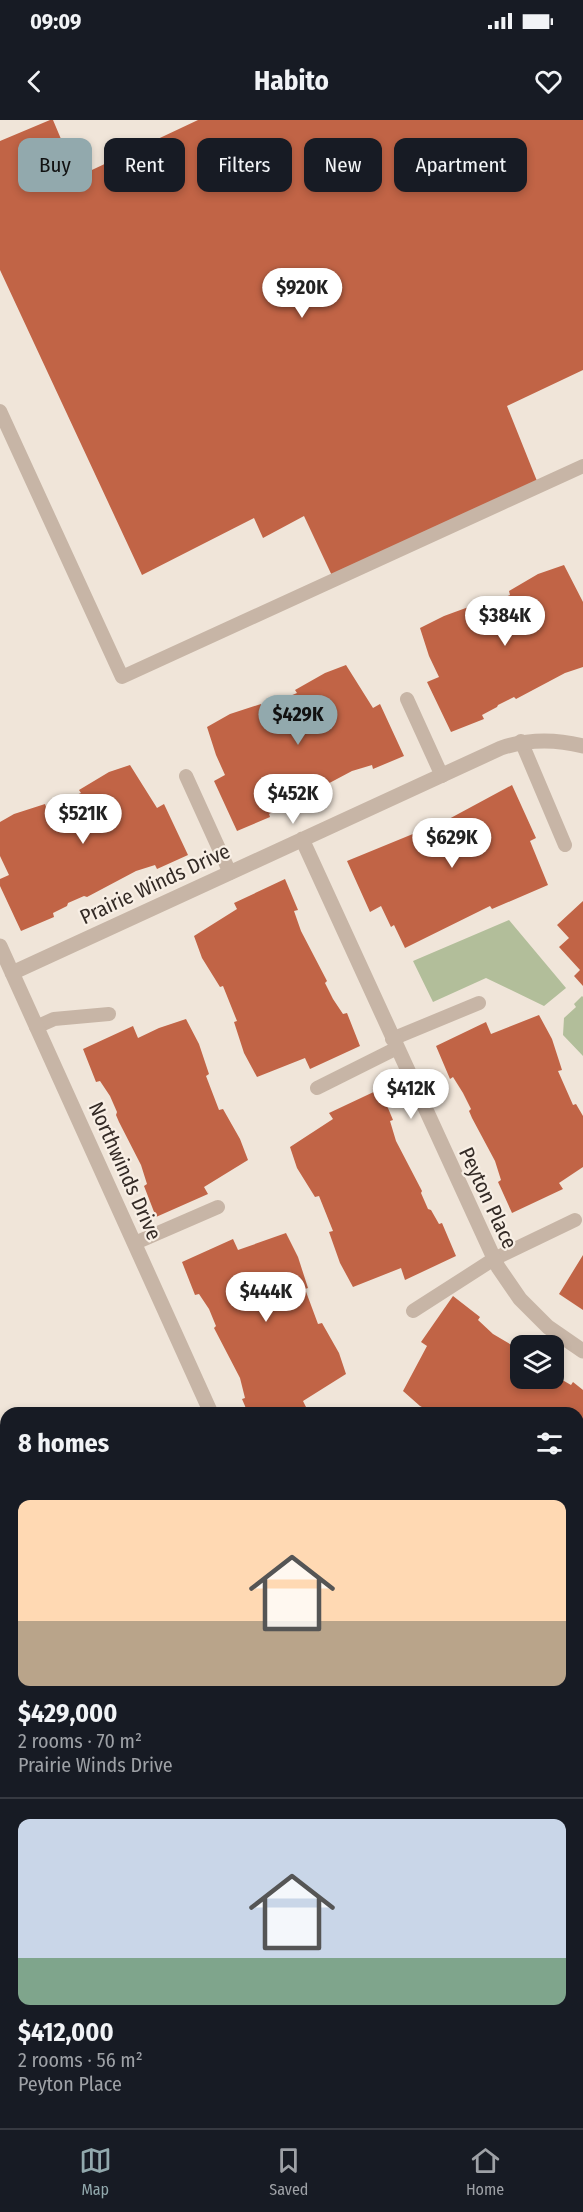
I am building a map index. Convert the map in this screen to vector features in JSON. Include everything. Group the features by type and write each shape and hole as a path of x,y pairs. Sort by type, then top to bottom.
{"street":[{"name":"Prairie Winds Drive","path":"12,973 501,748 521,741 550,741 583,746"},
{"name":"Peyton Place","path":"303,839 494,1259 520,1299 548,1327 583,1351"},
{"name":"Northwinds Drive","path":"0,946 208,1407"}],"lane":[{"path":"0,411 122,677 583,466"},
{"path":"407,699 442,776"},
{"path":"521,741 565,845"},
{"path":"186,776 230,873"},
{"path":"317,1088 394,1043 479,1003"},
{"path":"36,1027 54,1019 109,1014"},
{"path":"135,1243 218,1207"},
{"path":"412,1311 494,1259 575,1220"}],"green space":[{"path":"509,920 566,988 544,1006 486,978 433,1002 413,961"},
{"path":"582,996 583,1056 563,1035 564,1018 576,1007 574,1004"}],"building":[{"path":"50,120 53,120 61,138 18,138 18,192 92,192 92,170 104,164 104,192 185,192 185,138 160,138 198,120 583,120 583,370 507,406 539,486 334,580 304,516 263,538 254,518 142,575 0,270 0,141"},
{"path":"564,565 583,602 583,667 565,673 516,699 514,697 482,715 484,719 451,732 427,682 439,677 420,628 474,605 476,609 510,595 509,591 538,574"},
{"path":"346,665 373,708 380,704 404,756 373,769 372,765 352,771 303,797 300,796 284,803 283,806 269,814 270,817 237,831 214,781 225,775 207,727 230,714 261,704 262,708 297,693 295,690 325,673"},
{"path":"130,765 157,808 164,804 188,855 157,869 155,865 136,871 87,897 84,896 68,903 67,906 53,913 54,917 21,931 0,886 0,879 9,875 0,856 0,822 14,814 45,804 46,807 81,793 79,790 109,772"},
{"path":"512,785 536,838 530,841 548,885 492,909 490,906 405,948 394,925 391,927 381,906 370,912 347,861 447,820"},
{"path":"285,879 298,910 294,911 301,931 327,981 325,983 333,999 343,1014 347,1013 360,1046 310,1069 305,1058 257,1077 244,1053 234,1022 237,1021 223,986 220,987 202,958 194,936 237,909 234,903"},
{"path":"583,901 583,986 574,976 580,970 559,947 569,938 557,925"},
{"path":"539,1015 552,1039 562,1070 558,1071 573,1105 576,1104 583,1116 583,1167 559,1183 563,1189 512,1213 498,1182 501,1180 495,1161 472,1118 469,1111 471,1109 463,1093 453,1077 450,1079 436,1046 486,1022 491,1034"},
{"path":"186,1019 199,1044 209,1074 206,1076 219,1110 223,1109 240,1139 248,1160 204,1187 208,1194 156,1217 144,1186 147,1184 141,1165 119,1122 110,1096 100,1081 96,1082 83,1049 133,1026 138,1038"},
{"path":"380,1089 393,1120 390,1121 396,1141 422,1191 428,1209 431,1210 439,1224 442,1223 456,1256 405,1280 401,1268 353,1287 340,1263 329,1232 333,1231 319,1196 315,1197 297,1168 290,1147 333,1119 329,1113"},
{"path":"286,1233 298,1257 308,1288 305,1289 318,1324 322,1323 339,1353 346,1374 303,1401 306,1407 245,1407 242,1399 245,1398 240,1378 214,1328 216,1326 209,1309 199,1294 195,1295 182,1262 233,1239 238,1250"},
{"path":"583,1255 583,1310 559,1294"},
{"path":"453,1296 480,1317 478,1320 493,1334 510,1344 510,1389 564,1389 564,1381 571,1385 573,1382 583,1390 583,1407 422,1407 403,1391 427,1346 421,1342"}]}
